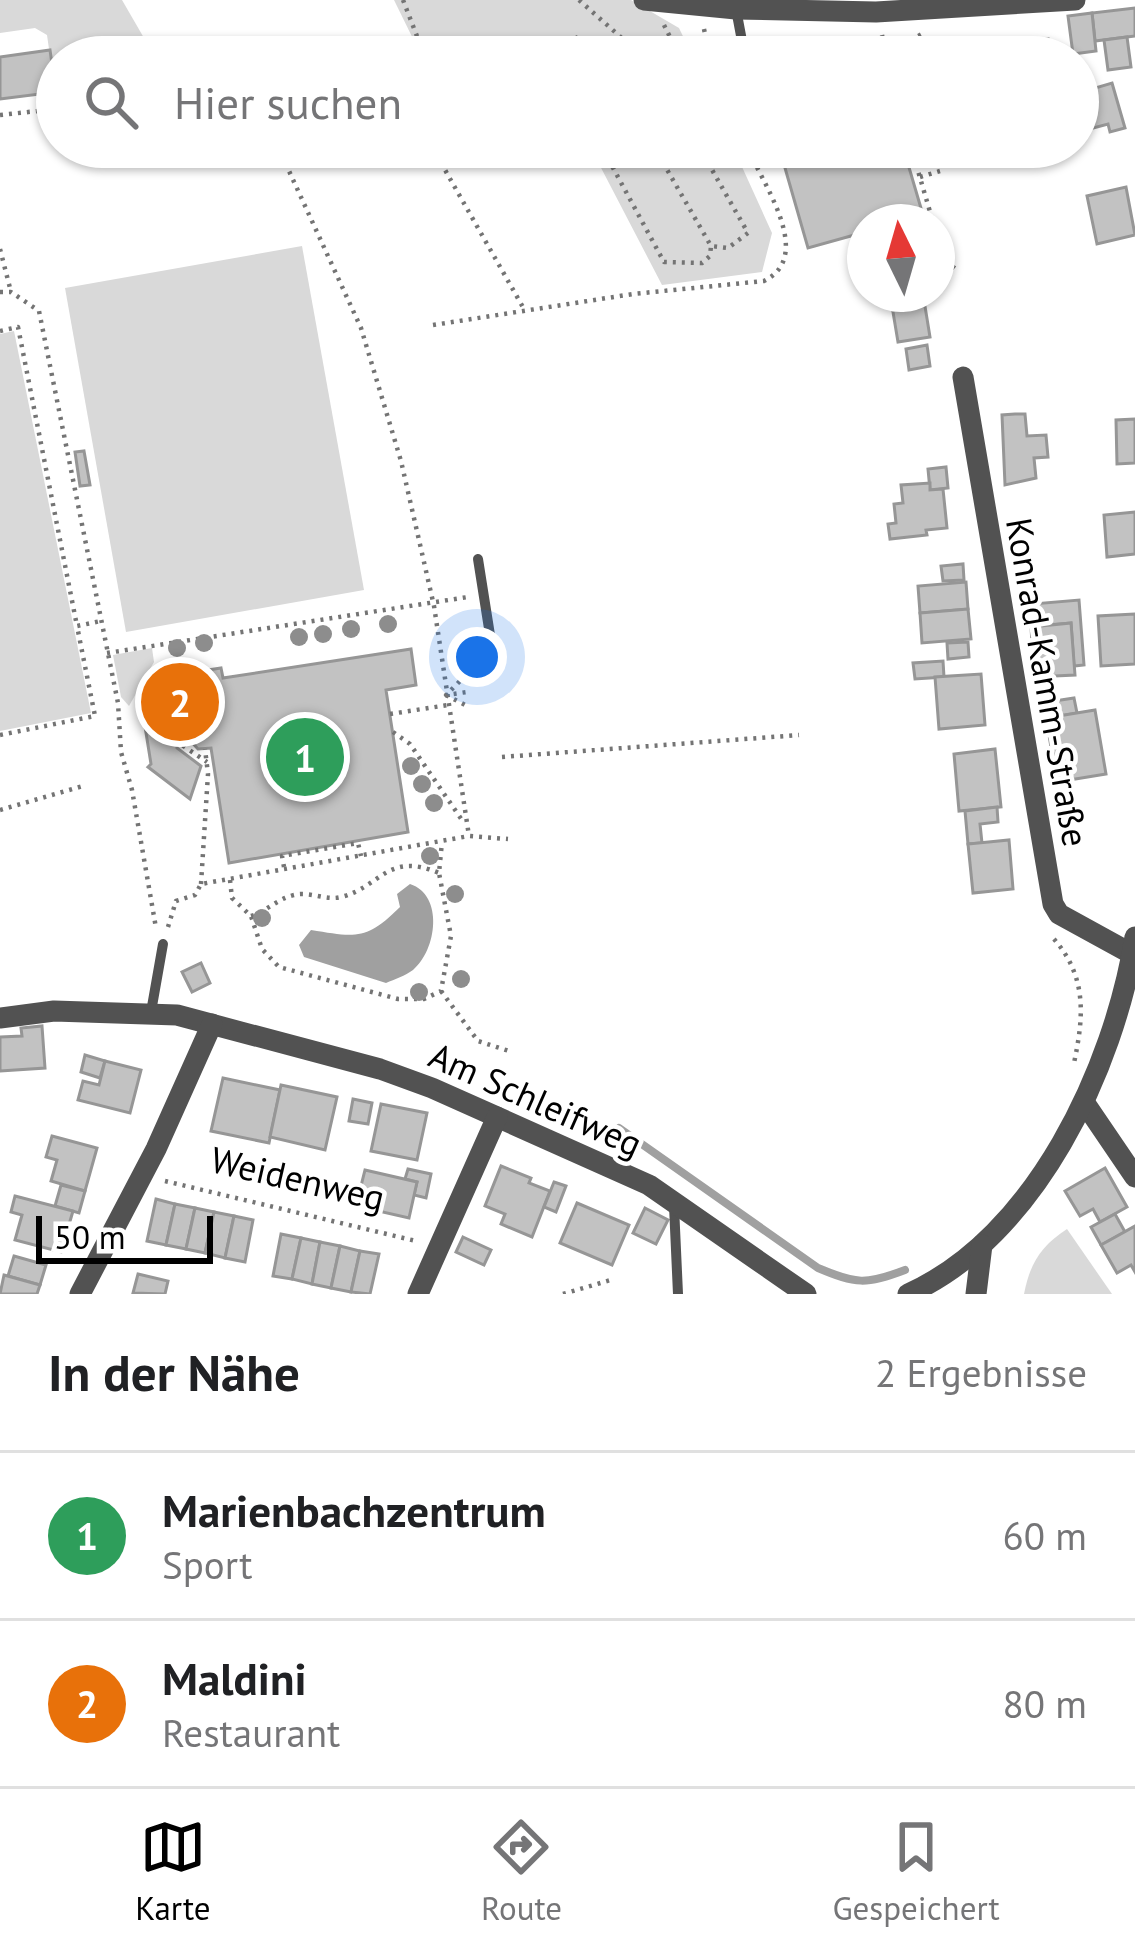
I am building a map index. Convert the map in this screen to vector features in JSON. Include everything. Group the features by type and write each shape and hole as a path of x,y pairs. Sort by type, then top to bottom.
{"street":[{"path":"653,2 876,13 1075,0"},
{"name":"Konrad-Kamm-Straße","path":"963,377 1037,824 1058,914"},
{"path":"908,1294 982,1245 1040,1176 1084,1102 1111,1034 1134,945 1058,914"},
{"name":"Am Schleifweg","path":"0,1018 54,1011 151,1012 380,1069 650,1185 806,1294"},
{"path":"84,1293 212,1024"},
{"path":"1084,1102 1135,1177"},
{"path":"418,1294 497,1117"},
{"path":"976,1294 982,1245"}],"lane":[{"path":"736,9 741,36"},
{"path":"478,559 490,635"},
{"path":"151,1012 163,944"},
{"path":"674,1202 678,1294"}],"path":[{"path":"403,0 417,36"},
{"path":"579,0 618,36"},
{"path":"653,2 669,36"},
{"path":"701,32 702,36"},
{"path":"0,115 36,112"},
{"path":"288,168 361,328 403,470 434,606 469,836"},
{"path":"444,168 525,311"},
{"path":"613,168 664,262 702,263 710,256 711,246 667,168"},
{"path":"711,168 748,233 728,248 711,246"},
{"path":"433,325 764,280 785,265 788,252 786,233 757,168"},
{"path":"917,168 928,204"},
{"path":"920,177 940,171"},
{"path":"0,249 11,292"},
{"path":"955,269 959,272"},
{"path":"0,292 11,292 39,311 107,653 152,920 163,944"},
{"path":"0,331 18,327 95,716 0,735"},
{"path":"107,653 434,606 484,594"},
{"path":"77,626 100,621"},
{"path":"446,695 466,675"},
{"path":"446,695 467,692"},
{"path":"446,695 469,707"},
{"path":"390,713 448,705"},
{"path":"393,732 410,744 467,828"},
{"path":"502,757 799,735"},
{"path":"181,736 182,745 207,762"},
{"path":"163,944 176,901 194,895 201,884 205,749"},
{"path":"0,810 83,787"},
{"path":"201,884 469,836 508,839"},
{"path":"442,842 439,873 452,936 441,991 478,1041 512,1052"},
{"path":"284,870 282,856 319,849 358,843 361,856"},
{"path":"251,916 291,895 346,896 404,866 439,873"},
{"path":"230,880 232,898 251,916 262,949 279,967 398,999 424,999 441,991"},
{"path":"1058,914 1048,932 1080,981 1079,1036 1071,1079 1073,1090 1084,1102"},
{"name":"Weidenweg","path":"142,1175 438,1246"},
{"path":"563,1294 614,1279"}],"shaded area":[{"path":"0,0 122,0 143,36 47,36 35,28 0,33"},
{"path":"394,0 631,0 679,28 683,36 412,36"},
{"path":"601,168 743,168 772,233 762,272 662,285"},
{"path":"302,246 364,590 126,632 65,288"},
{"path":"14,331 91,713 0,731 0,334"},
{"path":"152,648 154,662 129,706 121,697 113,655"},
{"path":"410,884 428,899 433,924 427,950 413,970 386,983 304,957 299,945 311,930 350,935 368,931 400,907 397,894"},
{"path":"1067,1229 1112,1294 1024,1294 1038,1256"}],"building":[{"path":"1135,8 1135,36 1099,40 1092,13"},
{"path":"1092,13 1094,36 1071,36 1068,16"},
{"path":"1127,37 1131,67 1108,70 1104,40"},
{"path":"36,52 36,94 0,99 0,57"},
{"path":"1112,83 1125,128 1110,132 1108,124 1099,126 1099,87"},
{"path":"785,168 909,168 920,204 847,204 847,237 808,248"},
{"path":"1126,187 1135,235 1097,244 1087,196"},
{"path":"893,312 926,312 930,337 898,342"},
{"path":"927,345 930,366 909,370 906,349"},
{"path":"1025,414 1027,436 1046,435 1048,457 1034,458 1036,478 1005,485 1002,415"},
{"path":"1135,419 1135,463 1117,464 1116,420"},
{"path":"84,451 90,485 80,486 75,452"},
{"path":"946,467 948,488 930,490 928,469"},
{"path":"930,483 930,490 943,489 947,528 890,539 888,524 896,523 894,504 903,503 901,485"},
{"path":"1135,512 1135,554 1107,557 1104,515"},
{"path":"963,564 964,580 943,581 941,566"},
{"path":"966,582 968,609 920,613 918,586"},
{"path":"1079,600 1084,665 1074,666 1071,623 1034,626 1032,604"},
{"path":"968,609 971,639 922,643 920,613"},
{"path":"1135,614 1135,664 1101,666 1098,616"},
{"path":"1071,623 1075,675 1034,677 1031,627"},
{"path":"968,642 969,657 948,659 947,643"},
{"path":"411,649 416,685 386,690 408,832 229,863 211,748 198,749 186,736 176,737 177,748 201,766 190,799 148,767 143,714 155,713 171,687 169,676 221,668 223,678"},
{"path":"943,661 944,677 915,679 913,663"},
{"path":"981,674 985,725 939,729 935,677"},
{"path":"1074,698 1077,713 1051,718 1048,702"},
{"path":"1095,710 1106,774 1057,782 1046,718"},
{"path":"995,749 1001,807 959,811 954,754"},
{"path":"997,807 998,822 980,824 982,843 968,844 965,811"},
{"path":"1009,840 1013,889 973,893 968,844"},
{"path":"201,963 210,983 192,992 182,972"},
{"path":"42,1026 45,1068 0,1071 0,1037 22,1036 21,1028"},
{"path":"85,1055 105,1061 100,1078 81,1072"},
{"path":"105,1061 141,1070 130,1113 78,1100 83,1081 99,1085"},
{"path":"223,1078 280,1090 269,1143 211,1131"},
{"path":"281,1085 337,1097 325,1150 270,1137"},
{"path":"353,1099 372,1103 368,1124 349,1121"},
{"path":"381,1104 427,1113 417,1160 371,1151"},
{"path":"52,1136 97,1148 85,1191 51,1181 57,1160 46,1157"},
{"path":"501,1166 550,1191 532,1237 501,1224 505,1214 485,1206"},
{"path":"1105,1168 1127,1207 1100,1222 1093,1209 1080,1216 1065,1191"},
{"path":"408,1169 431,1174 426,1198 414,1195 417,1182 405,1179"},
{"path":"365,1170 417,1182 409,1218 356,1206"},
{"path":"554,1182 566,1186 556,1212 544,1207"},
{"path":"61,1185 85,1191 79,1213 55,1206"},
{"path":"15,1196 73,1211 61,1252 15,1240 22,1215 11,1212"},
{"path":"156,1199 175,1204 166,1245 147,1241"},
{"path":"577,1203 629,1225 612,1265 560,1243"},
{"path":"175,1204 195,1208 186,1249 166,1245"},
{"path":"195,1208 214,1212 205,1253 186,1249"},
{"path":"645,1208 668,1220 656,1244 633,1233"},
{"path":"214,1212 234,1216 225,1258 205,1253"},
{"path":"1115,1214 1125,1232 1101,1245 1091,1227"},
{"path":"234,1216 253,1220 245,1262 225,1258"},
{"path":"1135,1226 1135,1272 1131,1265 1117,1273 1101,1245"},
{"path":"281,1234 301,1238 292,1279 273,1276"},
{"path":"463,1237 491,1250 484,1265 456,1252"},
{"path":"301,1238 320,1242 312,1284 292,1279"},
{"path":"320,1242 340,1246 331,1288 312,1284"},
{"path":"340,1246 360,1251 351,1292 331,1288"},
{"path":"360,1251 379,1254 370,1294 351,1292"},
{"path":"14,1256 46,1265 40,1285 8,1276"},
{"path":"138,1274 168,1281 165,1294 133,1293"},
{"path":"4,1275 40,1285 37,1294 0,1294"}],"waterway":[{"path":"619,1128 818,1268 861,1281 905,1270"}],"place":[{"name":"Maldini","path":"180,702"},
{"name":"Marienbachzentrum","path":"305,757"}]}
